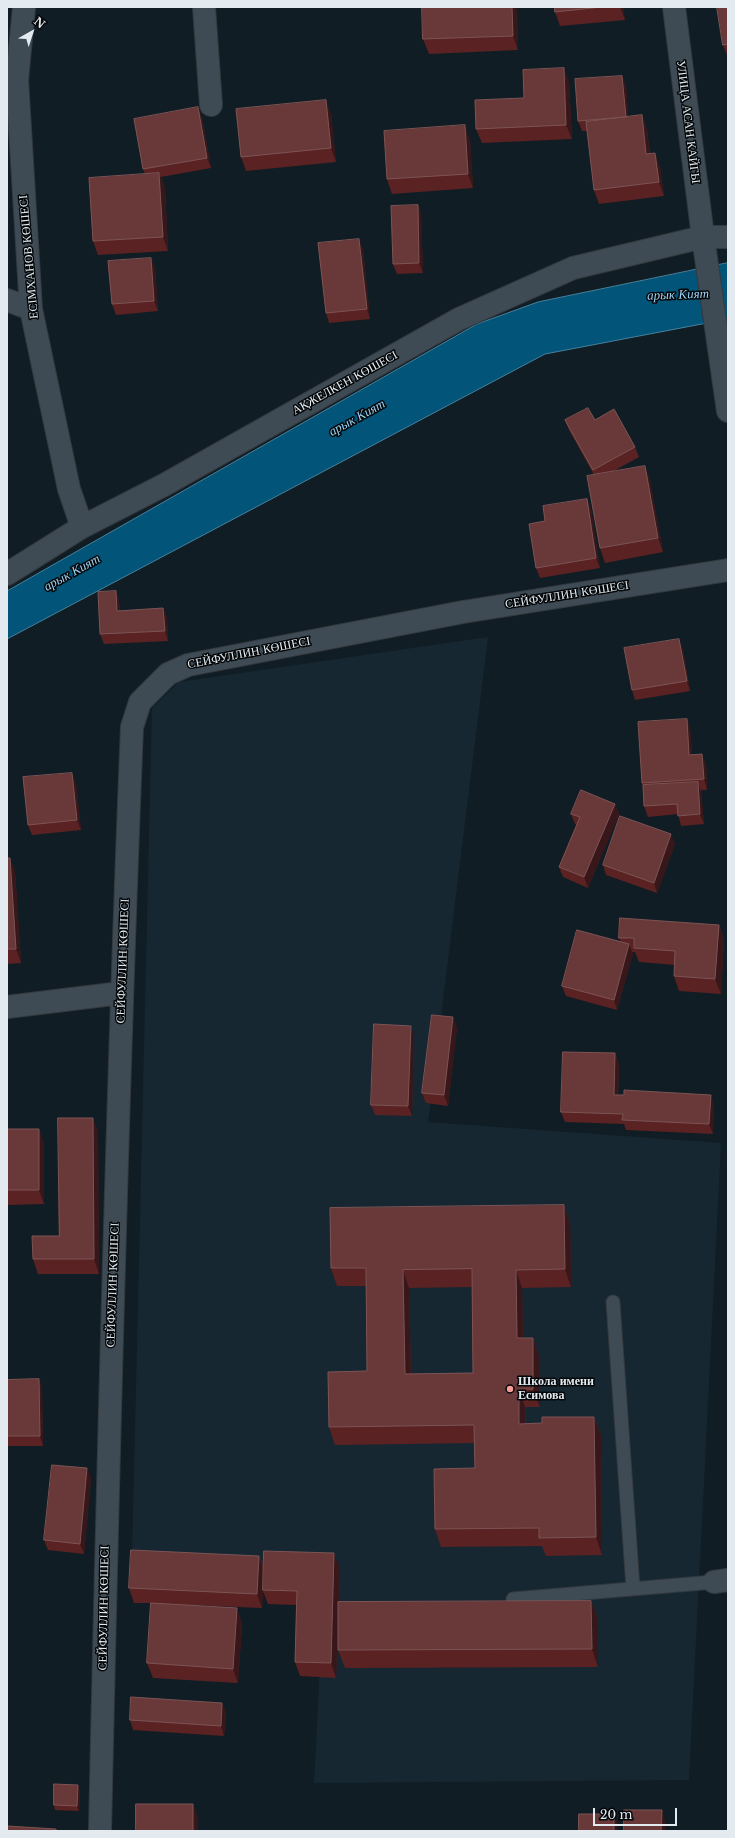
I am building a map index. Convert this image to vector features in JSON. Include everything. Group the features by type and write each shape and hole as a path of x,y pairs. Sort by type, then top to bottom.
{"street":[{"name":"ЕСІМХАНОВ КӨШЕСІ","path":"24,7 17,80 31,309 70,489 82,527"},
{"path":"204,7 211,105"},
{"name":"УЛИЦА АСАН КАЙГЫ","path":"674,7 702,237 722,332 728,411"},
{"name":"АҚЖЕЛКЕН КӨШЕСІ","path":"7,574 82,527 164,485 459,319 573,268 702,237 728,237"},
{"path":"7,300 31,309"},
{"name":"СЕЙФУЛЛИН КӨШЕСІ","path":"100,1831 110,1374 121,993 132,727 140,702 168,674 188,665 463,612 728,570"},
{"path":"7,1007 121,993"}],"lane":[{"path":"613,1302 633,1588"},
{"path":"513,1599 721,1581"}],"shaded area":[{"path":"488,637 428,1122 721,1143 689,1780 314,1783 325,1566 132,1558 152,708 179,682"}],"water":[{"name":"арык Кият","path":"728,263 728,319 545,354 7,639 7,591 477,324 538,302"}],"building":[{"path":"422,7 512,7 513,36 423,39"},
{"path":"555,7 602,7 555,12"},
{"path":"717,7 728,7 728,44 723,45"},
{"path":"564,68 566,125 476,129 475,100 524,98 523,70"},
{"path":"622,76 626,117 578,121 575,79"},
{"path":"326,100 331,148 241,157 236,109"},
{"path":"198,107 207,158 143,169 134,119"},
{"path":"642,115 646,154 655,153 659,182 594,190 586,122"},
{"path":"465,125 468,174 387,179 384,131"},
{"path":"159,173 163,237 93,241 89,178"},
{"path":"418,205 419,263 393,264 391,206"},
{"path":"359,239 367,309 326,313 318,243"},
{"path":"151,258 154,301 112,304 108,261"},
{"path":"588,408 595,420 614,409 635,447 593,470 565,420"},
{"path":"645,466 658,538 600,548 587,476"},
{"path":"587,499 596,558 536,568 529,524 545,521 543,506"},
{"path":"116,591 117,611 163,608 165,631 100,634 98,592"},
{"path":"679,639 687,681 632,690 624,648"},
{"path":"687,719 689,755 702,754 704,779 642,783 638,722"},
{"path":"72,773 77,820 28,825 23,777"},
{"path":"698,782 700,814 678,816 677,804 644,806 643,785"},
{"path":"581,790 615,804 584,877 559,867 580,817 571,814"},
{"path":"620,816 671,834 654,883 603,865"},
{"path":"7,858 10,858 16,949 7,949"},
{"path":"620,918 719,925 715,979 674,976 675,951 634,948 634,938 619,938"},
{"path":"577,930 629,944 614,1000 562,986"},
{"path":"432,1015 453,1017 444,1095 422,1093"},
{"path":"374,1024 411,1026 408,1106 371,1105"},
{"path":"563,1052 615,1053 614,1095 624,1095 624,1090 711,1095 709,1124 622,1120 623,1114 561,1112"},
{"path":"58,1118 93,1118 94,1259 33,1259 32,1236 59,1236"},
{"path":"7,1129 39,1129 39,1190 7,1190"},
{"name":"Школа имени Есимова","path":"564,1205 565,1269 516,1270 517,1338 533,1338 533,1389 519,1389 519,1424 542,1423 542,1417 594,1417 596,1537 539,1538 539,1528 435,1529 434,1469 475,1468 474,1425 329,1427 328,1372 367,1371 366,1268 331,1268 330,1208","holes":["472,1269 473,1373 405,1374 403,1270"]},
{"path":"39,1379 40,1436 7,1436 7,1380"},
{"path":"52,1465 87,1468 80,1544 44,1540"},
{"path":"131,1550 259,1556 257,1594 129,1588"},
{"path":"264,1551 334,1553 331,1663 295,1662 297,1591 263,1590"},
{"path":"591,1601 592,1649 338,1650 338,1602"},
{"path":"151,1603 237,1608 233,1669 147,1663"},
{"path":"131,1697 222,1703 221,1726 130,1720"},
{"path":"54,1784 78,1785 77,1806 54,1805"},
{"path":"136,1804 193,1804 193,1831 136,1831"},
{"path":"624,1810 662,1810 661,1831 624,1831"},
{"path":"579,1814 614,1814 614,1831 579,1831"},
{"path":"7,1826 56,1829 56,1831 7,1831"}],"place":[{"name":"Школа имени Есимова","path":"510,1389"}]}
